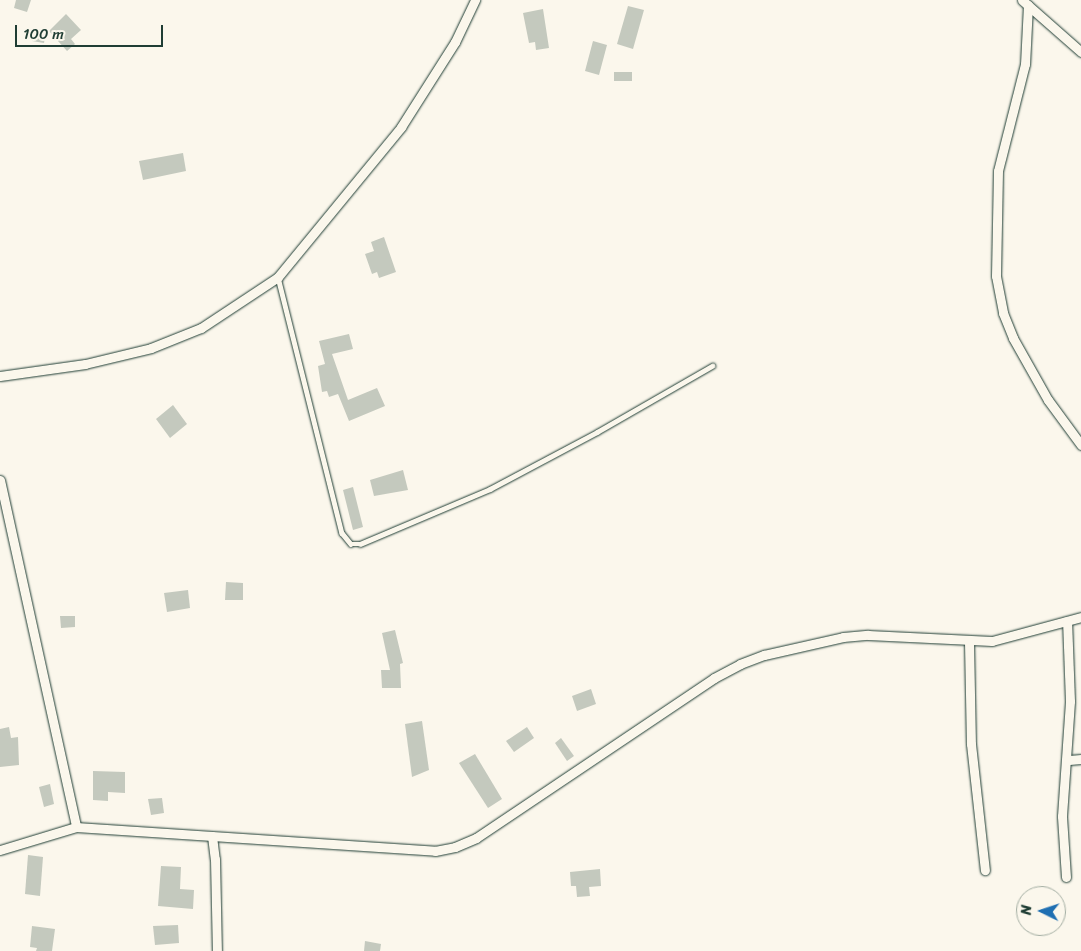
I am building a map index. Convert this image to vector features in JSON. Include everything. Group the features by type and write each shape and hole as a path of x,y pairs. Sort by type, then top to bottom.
{"street":[{"path":"0,376 85,364 151,348 202,328 278,277 401,127 455,42 475,0"},
{"path":"1025,3 1081,52"},
{"path":"1025,3 1024,64 998,171 996,276 1004,313 1013,338 1048,400 1081,445"},
{"path":"0,480 76,827"},
{"path":"0,850 76,827 435,851 455,847 476,838 714,678 740,664 764,655 868,635 969,642 992,641 1081,617"},
{"path":"1066,877 1062,816 1069,760 1067,621"},
{"path":"969,642 971,744 985,870"},
{"path":"1069,760 1081,759"},
{"path":"212,836 215,859 217,951"}],"lane":[{"path":"278,277 342,532 352,544 360,544 490,488 597,432 712,366"}],"building":[{"path":"16,0 31,0 27,12 14,8"},
{"path":"628,6 644,10 633,49 617,44"},
{"path":"543,9 549,48 536,50 535,42 529,43 523,13"},
{"path":"66,14 81,30 71,39 75,44 67,51 49,31"},
{"path":"34,28 46,31 44,43 32,41"},
{"path":"593,41 607,45 599,75 585,71"},
{"path":"614,72 632,72 632,81 614,81"},
{"path":"183,153 186,171 143,180 139,161"},
{"path":"384,237 396,272 379,278 377,272 372,274 365,254 374,251 371,242"},
{"path":"349,334 353,349 332,354 348,400 377,388 385,406 349,421 338,394 329,397 327,391 322,392 318,366 325,364 319,341"},
{"path":"173,405 187,424 170,438 156,419"},
{"path":"403,470 408,490 374,496 370,480"},
{"path":"353,487 363,527 353,530 343,490"},
{"path":"226,582 243,583 243,600 225,600"},
{"path":"188,590 190,608 167,612 164,593"},
{"path":"60,616 75,616 75,627 61,628"},
{"path":"395,630 403,663 400,664 401,688 382,688 381,670 390,670 382,633"},
{"path":"591,689 596,704 577,711 572,696"},
{"path":"422,721 429,770 412,777 405,724"},
{"path":"9,727 11,738 18,737 19,765 0,767 0,729"},
{"path":"527,727 534,738 514,752 506,741"},
{"path":"561,738 574,756 567,761 555,743"},
{"path":"475,754 502,799 488,808 459,763"},
{"path":"93,771 125,772 125,793 108,792 108,801 93,800"},
{"path":"50,784 54,804 44,807 39,787"},
{"path":"162,798 164,813 151,815 148,799"},
{"path":"28,855 43,857 40,896 25,894"},
{"path":"161,866 181,867 180,889 194,890 193,909 158,906"},
{"path":"600,869 601,886 589,887 590,896 577,897 576,886 571,886 570,872"},
{"path":"178,925 179,943 155,945 153,926"},
{"path":"32,926 55,929 52,951 36,951 37,948 30,947"},
{"path":"365,941 381,944 380,951 364,951"}]}
